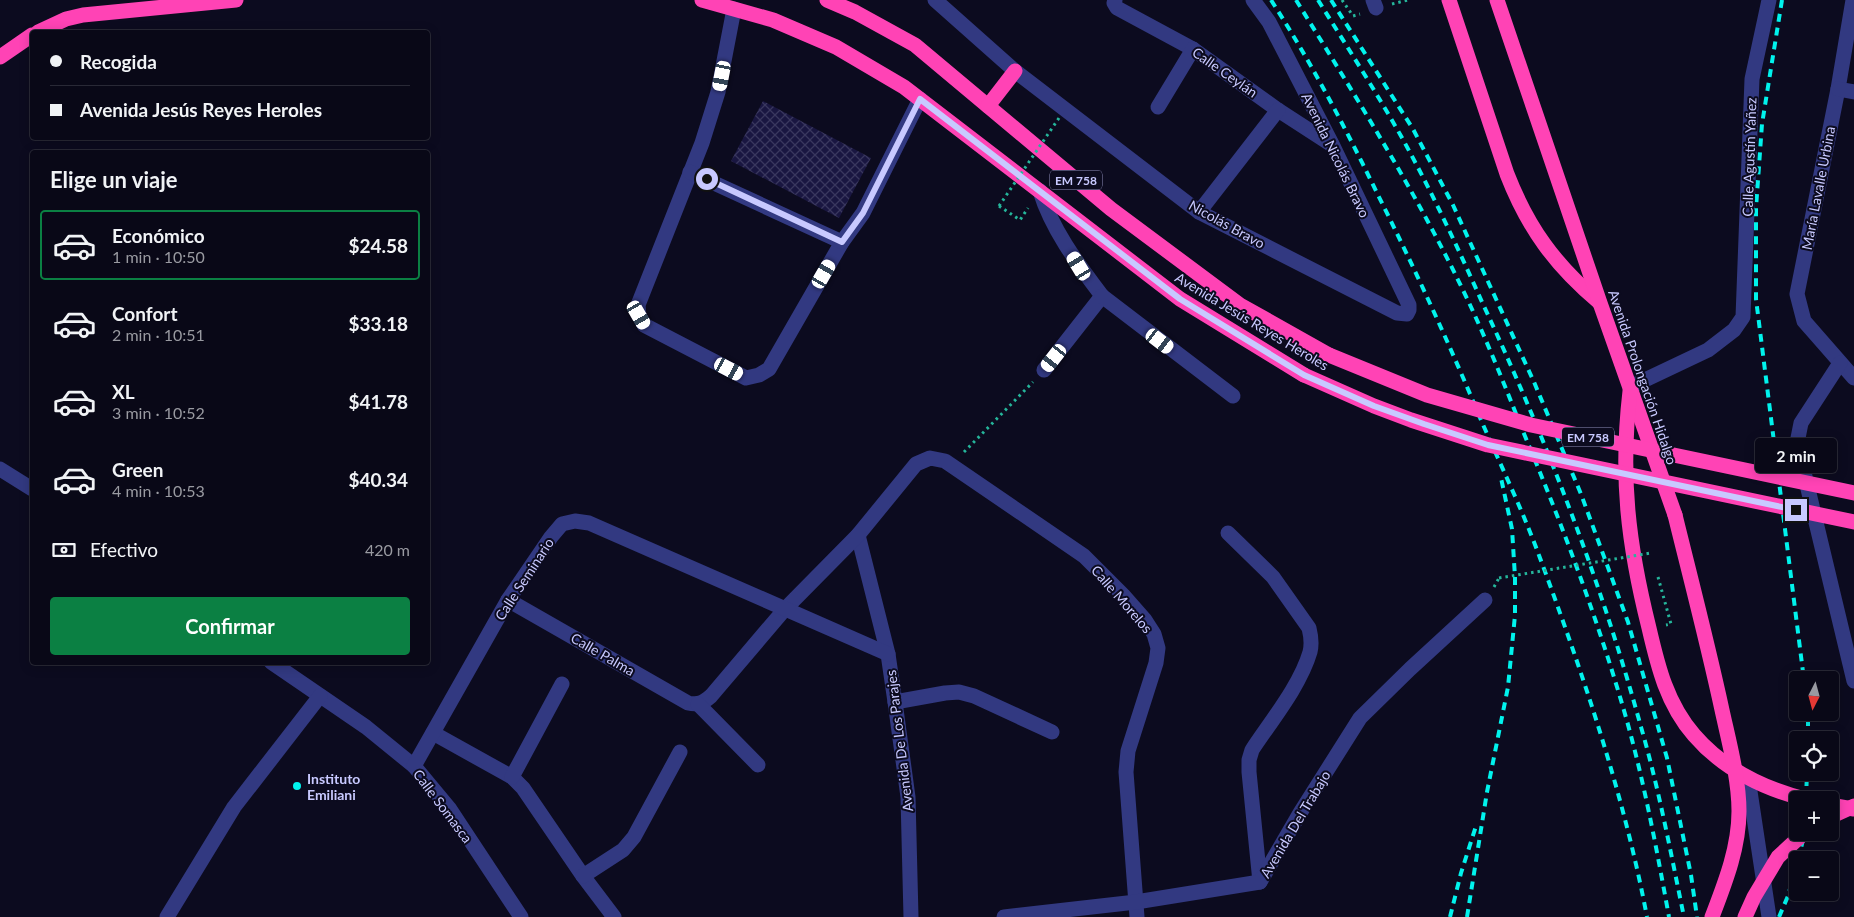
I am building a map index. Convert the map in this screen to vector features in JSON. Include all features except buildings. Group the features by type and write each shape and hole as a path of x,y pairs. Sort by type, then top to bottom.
{"highway":[{"path":"42,30 66,19 83,15 236,0"},
{"name":"Avenida Jesús Reyes Heroles","path":"702,0 773,20 836,47 904,87 1180,299 1304,375 1389,412 1488,445 1854,522"},
{"name":"Avenida Jesús Reyes Heroles","path":"827,0 855,12 915,45 1111,209 1240,305 1329,356 1428,395 1531,425 1854,493"},
{"path":"1449,0 1506,174 1516,199 1543,244 1560,266 1600,302"},
{"name":"Avenida Prolongación Hidalgo","path":"1497,0 1675,515 1715,678 1733,760 1739,811 1734,850 1725,884 1712,917"},
{"path":"0,57 30,36"},
{"path":"988,106 1015,71"},
{"path":"1630,387 1625,451 1627,510 1637,581 1658,666 1672,702 1694,735 1710,752 1748,778 1769,788 1789,794"},
{"path":"1839,806 1854,807"},
{"path":"1839,813 1854,807"},
{"path":"1745,917 1754,897 1778,857 1795,841"}],"street":[{"name":"Nicolás Bravo","path":"935,0 1015,71 1199,212 1397,313 1406,314"},
{"name":"Avenida Nicolás Bravo","path":"1253,0 1269,22 1333,146 1409,305 1409,310 1406,314"},
{"name":"Calle Agustín Yañez","path":"1630,387 1708,350 1734,330 1743,317 1752,80 1769,0"},
{"name":"María Lavalle Urbina","path":"1852,0 1838,89 1797,294 1804,320 1854,378"},
{"name":"Calle Ceylán","path":"1115,2 1117,8 1193,49 1278,110 1333,146"},
{"path":"734,9 718,92 690,172 638,305 639,315 644,325 746,378 769,370 842,242 863,213 920,99"},
{"path":"1158,107 1193,49"},
{"path":"1838,89 1854,92"},
{"path":"1199,212 1278,110"},
{"path":"690,172 842,242"},
{"path":"1040,191 1044,206 1052,221 1079,266 1102,296 1233,396"},
{"path":"1044,370 1102,296"},
{"path":"1840,363 1801,423 1796,443 1854,682"},
{"path":"758,765 698,704 703,703 711,696 784,609 858,535 916,464 930,458 944,462"},
{"name":"Calle Morelos","path":"944,462 1084,556 1145,620 1154,634 1158,648 1156,663 1130,743 1126,772 1136,910"},
{"path":"0,470 30,489"},
{"name":"Calle Seminario","path":"414,766 508,600 562,524 575,521 589,523 888,654"},
{"path":"1228,533 1273,577 1309,628 1312,639 1310,652 1296,682 1252,750 1249,760 1248,772 1260,882"},
{"path":"858,535 888,654"},
{"name":"Calle Palma","path":"508,600 688,703 698,704"},
{"name":"Avenida Del Trabajo","path":"1004,917 1136,910 1260,882 1300,813 1360,718 1485,600"},
{"name":"Avenida De Los Parajes","path":"888,654 908,797 911,917"},
{"name":"Calle Somasca","path":"275,665 366,727 414,766 449,808 521,917"},
{"path":"512,777 562,684"},
{"path":"895,702 959,692 974,696 1052,732"},
{"path":"167,917 234,807 320,696"},
{"path":"433,733 512,777 523,788 583,876 614,917"},
{"path":"583,876 623,850 634,837 680,752"},
{"path":"1748,778 1769,917"}],"path":[{"path":"1020,220 999,206 1061,116"},
{"path":"944,462 1044,370"},
{"path":"1499,578 1651,553 1653,562"},
{"path":"1656,570 1671,624"}],"railway":[{"path":"1271,0 1327,95 1391,221 1444,334 1526,523 1572,646 1601,735 1627,826 1647,917"},
{"path":"1296,0 1382,141 1443,249 1500,375 1565,537 1592,610 1616,684 1645,794 1669,917"},
{"path":"1318,0 1381,102 1423,177 1506,354 1550,458 1590,564 1625,672 1653,774 1684,917"},
{"path":"1331,0 1413,129 1453,205 1534,382 1581,494 1628,622 1667,758 1691,875 1697,917"},
{"path":"1782,0 1762,124 1756,208 1756,299 1803,671"},
{"path":"1467,917 1487,792 1508,687 1515,615 1512,529 1501,478"},
{"path":"1808,721 1808,731"},
{"path":"1806,791 1807,781"},
{"path":"1450,917 1461,873 1476,826"},
{"path":"1800,851 1803,841"},
{"path":"1779,917 1789,892"}],"place":[{"name":"Instituto Emiliani","path":"297,786"}],"route":[{"path":"707,179 842,242 863,213 920,99 1180,299 1304,375 1374,406 1488,445 1796,510"}]}
